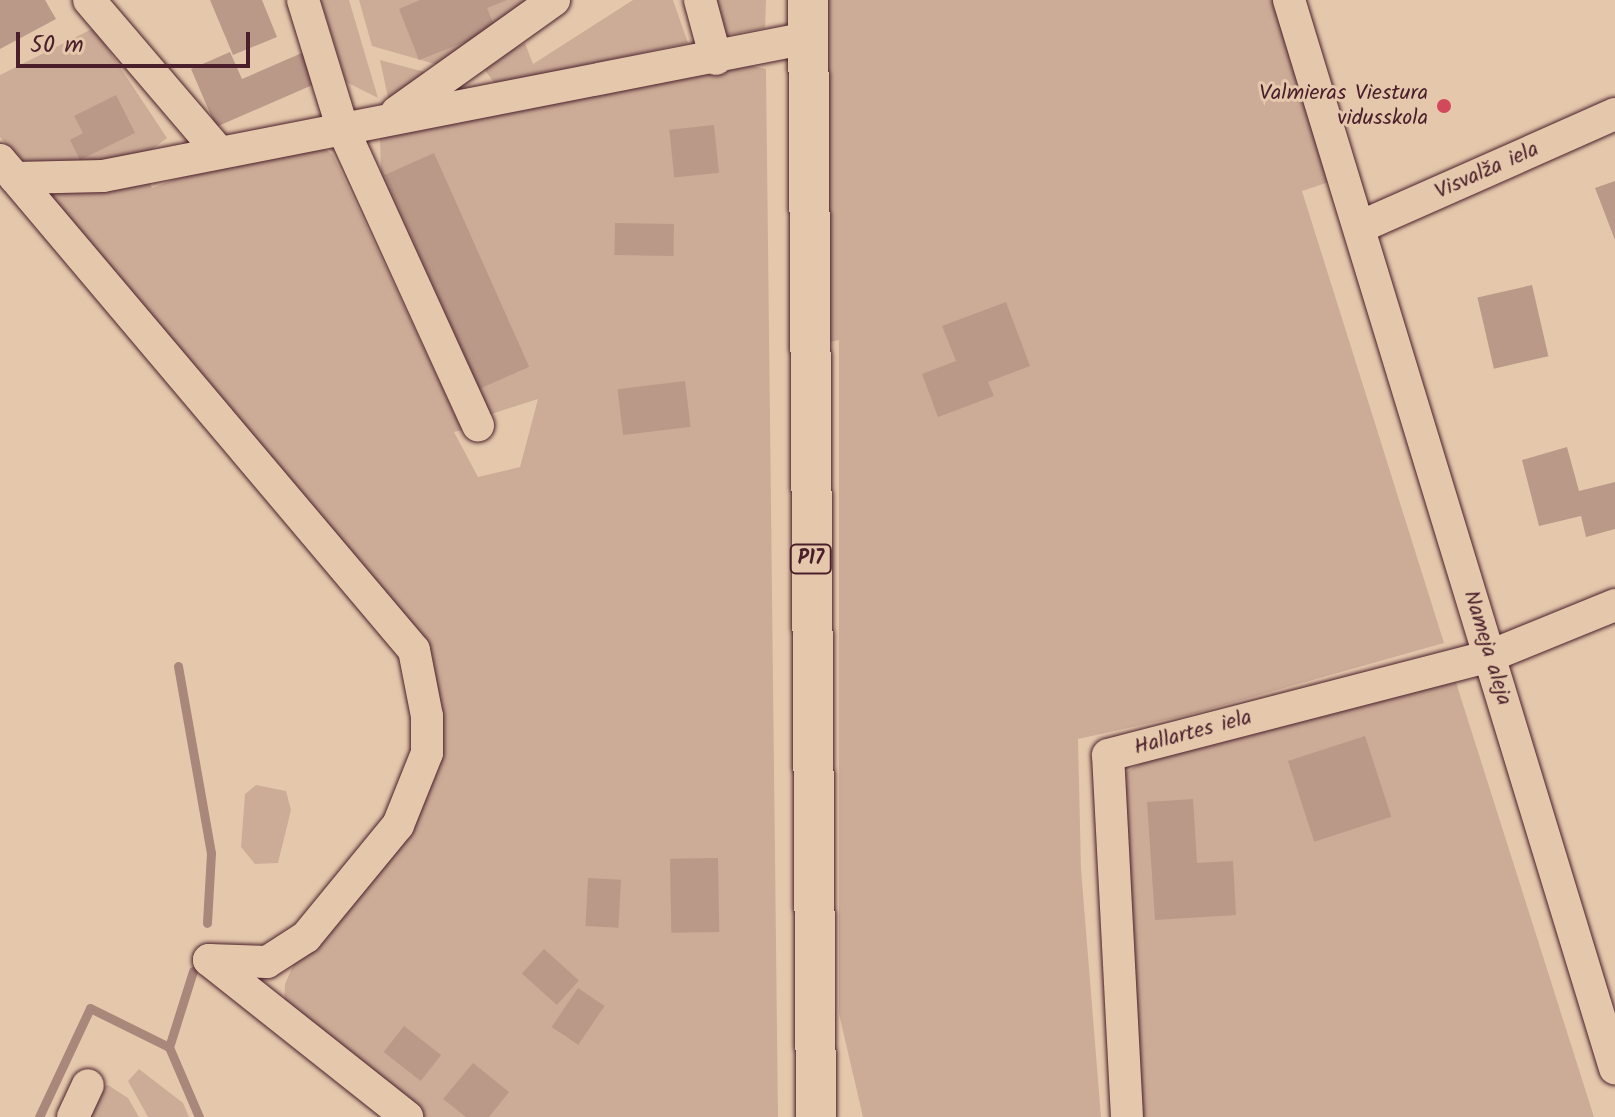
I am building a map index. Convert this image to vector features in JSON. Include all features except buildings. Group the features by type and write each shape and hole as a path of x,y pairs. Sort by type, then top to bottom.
{"main road":[{"name":"P17","path":"808,19 816,1117"}],"street":[{"path":"89,0 219,152"},
{"path":"303,0 342,127 478,426"},
{"path":"389,117 554,0"},
{"path":"700,0 716,59"},
{"name":"Nameja aleja","path":"1289,0 1615,1068"},
{"path":"7,169 103,176 389,117 716,59 808,19"},
{"name":"Visvalža iela","path":"1360,227 1615,114"},
{"path":"7,169 385,609 414,650 422,680 427,753 398,825 306,937 267,962 209,960 407,1117"},
{"path":"1490,656 1615,605"},
{"name":"Hallartes iela","path":"1127,1117 1108,755 1490,656"},
{"path":"73,1117 88,1085"}],"shaded area":[{"path":"321,0 349,0 378,98 346,82"},
{"path":"359,0 539,0 442,66 372,46"},
{"path":"633,0 673,0 688,43 495,84 482,66 525,43 533,64"},
{"path":"718,0 766,0 765,28 715,37 706,4"},
{"path":"808,0 1287,0 1344,177 1302,191 1444,643 1188,715 1078,739 1081,869 1101,1117 863,1117 839,1014 839,340 812,346"},
{"path":"94,28 167,138 139,159 152,188 203,169 318,144 333,155 462,430 454,432 478,477 520,467 538,399 485,416 381,185 380,133 747,65 766,69 778,1117 423,1117 284,1006 285,984 301,948 427,791 443,715 418,640 0,137 0,75"},
{"path":"380,60 425,72 389,102"},
{"path":"1453,673 1594,1117 1136,1117 1121,830 1125,773 1153,756"},
{"path":"256,785 286,791 291,810 278,863 255,864 241,847 245,794"},
{"path":"139,1069 183,1103 189,1117 148,1117 128,1081"},
{"path":"108,1085 128,1098 139,1117 81,1117 97,1088"}],"waterway":[{"path":"178,666 211,853 207,923"},
{"path":"193,971 169,1047 199,1117"},
{"path":"39,1117 90,1008 169,1047"}],"place":[{"name":"Valmieras Viestura vidusskola","path":"1444,106"}]}
